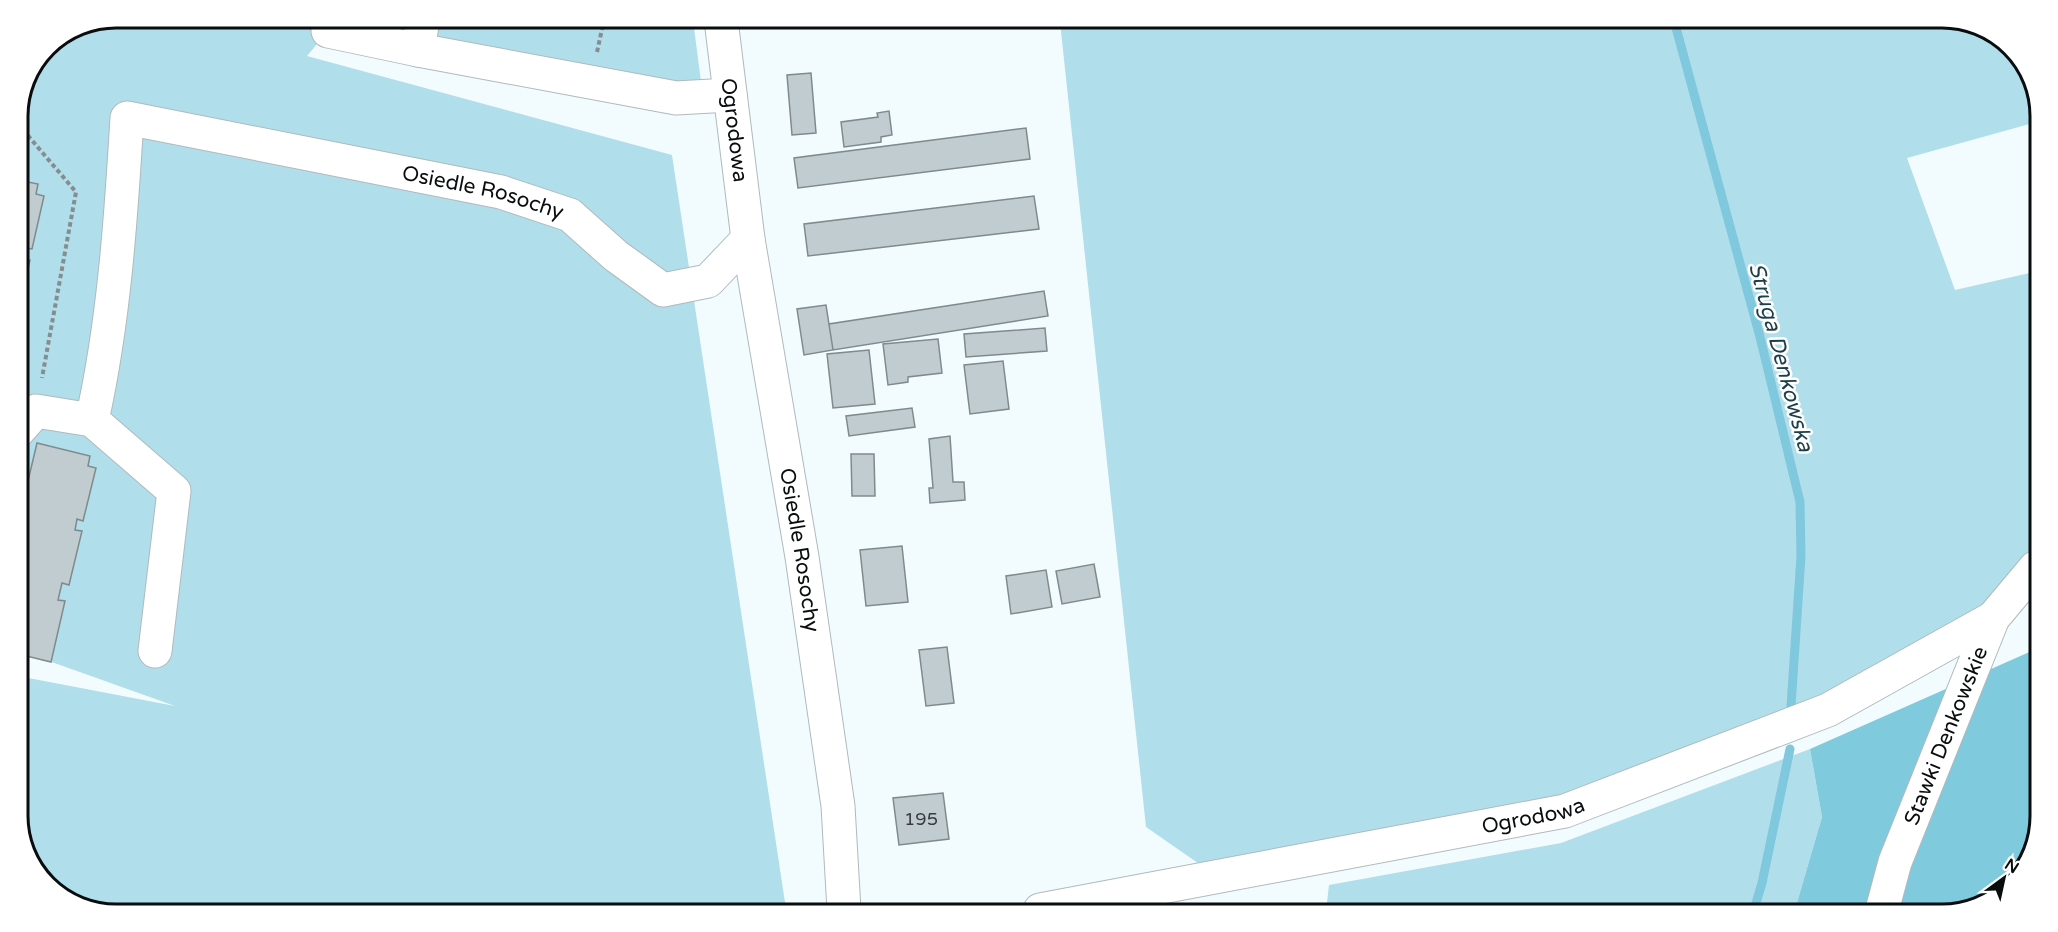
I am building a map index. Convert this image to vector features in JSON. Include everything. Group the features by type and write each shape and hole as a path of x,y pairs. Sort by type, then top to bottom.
{"street":[{"name":"Ogrodowa","path":"722,28 748,239"},
{"path":"328,31 421,35 676,98 730,95"},
{"name":"Osiedle Rosochy","path":"92,420 102,376 122,200 126,118 501,192 570,215 616,256 663,290 708,281 748,239"},
{"name":"Osiedle Rosochy","path":"748,239 802,557 838,806 844,904"},
{"path":"29,421 92,420 174,491 155,651"},
{"name":"Stawki Denkowskie","path":"1884,904 1895,862 1993,618 2030,574"},
{"name":"Ogrodowa","path":"1072,904 1566,811 1828,710 1993,618"}],"path":[{"path":"29,137 76,192 29,412"}],"shaded area":[{"path":"116,28 694,28 703,97 328,31 307,56 672,155 785,904 116,904 99,902 72,892 54,878 43,865 30,833 29,678 175,706 29,654 29,110 31,93 47,63 58,50 72,40 88,33"},
{"path":"1061,28 1942,28 1959,30 1986,40 2008,58 2025,88 2029,124 1907,158 1955,290 2029,273 2030,574 1993,618 1565,811 1218,877 1146,827"},
{"path":"2030,652 2030,816 2028,833 2023,849 2008,874 1991,889 1970,899 1942,904 1797,904 1822,817 1810,749"},
{"path":"1810,749 1822,817 1797,904 1327,904 1329,885 1561,843"}],"building":[{"path":"811,73 816,133 792,135 787,75"},
{"path":"889,111 892,135 881,137 881,142 844,147 841,122 878,117 877,113"},
{"path":"1026,128 1030,159 798,188 794,158"},
{"path":"29,182 38,184 36,194 44,196 32,249 29,248"},
{"path":"1034,196 1039,229 808,256 804,224"},
{"path":"1044,291 1048,316 833,350 829,324"},
{"path":"826,305 833,350 804,355 797,309"},
{"path":"1045,328 1047,351 966,357 964,334"},
{"path":"938,339 942,373 908,377 908,382 888,385 883,344"},
{"path":"869,350 875,404 833,408 827,354"},
{"path":"1003,361 1009,409 970,414 964,365"},
{"path":"912,408 915,427 849,436 846,416"},
{"path":"950,436 953,482 964,482 965,500 930,503 929,488 933,488 929,439"},
{"path":"37,443 90,456 88,466 96,468 83,521 77,519 75,530 82,531 69,585 62,583 58,600 65,601 51,662 29,657 29,477"},
{"path":"851,454 874,454 875,496 852,496"},
{"path":"902,546 908,602 866,606 860,550"},
{"path":"1094,564 1100,597 1062,604 1056,571"},
{"path":"1046,570 1052,607 1011,614 1006,576"},
{"path":"947,647 954,703 926,706 919,650"},
{"path":"943,793 949,839 899,845 893,798"}],"waterway":[{"name":"Struga Denkowska","path":"1676,28 1760,337 1800,502 1801,556 1791,706"},
{"name":"Struga Denkowska","path":"1756,904 1790,749"}]}
